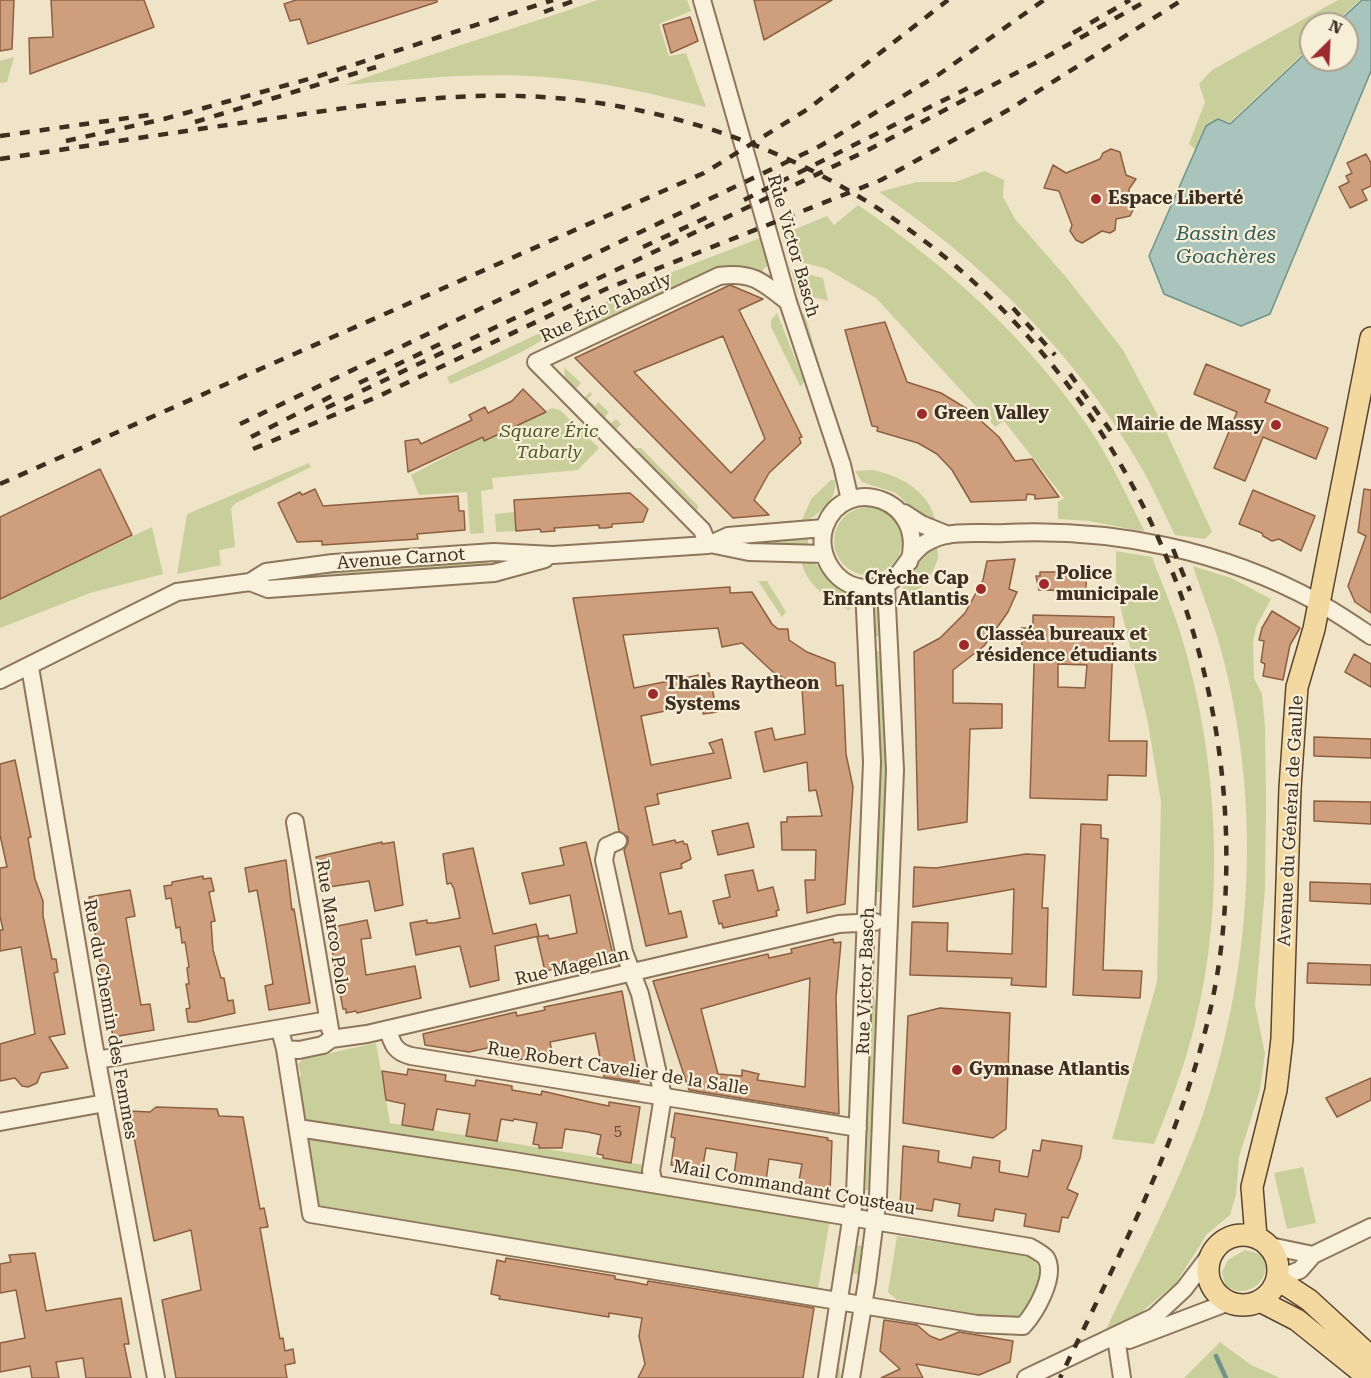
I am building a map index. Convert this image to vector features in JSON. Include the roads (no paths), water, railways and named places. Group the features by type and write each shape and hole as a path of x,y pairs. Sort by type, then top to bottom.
{"main road":[{"name":"Avenue du Général de Gaulle","path":"1263,1241 1252,1187 1276,1090 1282,1039 1290,788 1297,687 1314,628 1371,338"},
{"path":"1244,1234 1263,1241 1279,1268 1274,1288 1260,1301 1241,1305 1229,1302 1214,1289 1210,1280 1209,1260 1213,1251 1232,1236 1244,1234"},
{"path":"1277,1279 1309,1300 1371,1357"},
{"path":"1260,1301 1297,1320 1369,1378"}],"street":[{"name":"Rue Victor Basch","path":"702,0 788,302 842,465 850,500"},
{"name":"Rue Éric Tabarly","path":"709,544 702,530 536,362 719,276 735,274 752,276 788,302"},
{"path":"948,535 921,524 881,499 865,497 850,500 838,508 824,528 824,554 830,567 839,578 864,588 886,585 902,572 917,549 948,535 1038,532 1107,536 1222,560 1318,602 1371,636"},
{"path":"901,511 912,531 912,550 909,562"},
{"name":"Avenue Carnot","path":"709,544 728,536 824,528"},
{"name":"Avenue Carnot","path":"0,680 177,592 250,582 268,589 495,573 540,561 553,555 709,544 749,552 824,554"},
{"name":"Rue Victor Basch","path":"851,1378 876,1221 895,770 886,585"},
{"name":"Rue Victor Basch","path":"827,1378 853,1218 858,1128 872,762 864,588"},
{"name":"Rue du Chemin des Femmes","path":"30,667 97,1060 156,1378"},
{"name":"Rue Marco Polo","path":"295,822 331,1039"},
{"path":"618,841 607,846 604,860 624,952 633,972 663,1096 651,1171 654,1184"},
{"name":"Rue Magellan","path":"285,1049 299,1050 323,1045 331,1039 388,1029 839,924 888,920"},
{"path":"97,1060 328,1020"},
{"name":"Rue Robert Cavelier de la Salle","path":"388,1029 392,1044 400,1053 411,1056 858,1128"},
{"path":"280,1030 311,1214 816,1295 839,1302 863,1305"},
{"path":"0,1122 105,1103"},
{"name":"Mail Commandant Cousteau","path":"298,1128 654,1184 1030,1247 1045,1257 1050,1269 1034,1315 1023,1326 977,1324 863,1305"},
{"path":"1277,1279 1300,1270 1313,1255 1371,1227"},
{"path":"1263,1241 1313,1255"},
{"path":"1026,1378 1154,1317 1184,1289 1213,1251"},
{"path":"1099,1344 1117,1344 1229,1302"},
{"path":"1117,1344 1122,1378"}],"water":[{"name":"Bassin des Goachères","path":"1362,0 1371,0 1371,71 1270,314 1241,326 1164,294 1149,256 1206,126 1218,119 1230,124 1299,59 1299,72 1359,72 1359,12 1349,12"}],"waterway":[{"path":"1216,1356 1226,1378"}],"railway":[{"path":"66,141 164,119 316,77 553,0"},
{"path":"544,12 576,0"},
{"path":"0,484 704,173 808,109 948,0"},
{"path":"240,424 820,146 938,75 1044,0"},
{"path":"1073,33 1130,0"},
{"path":"326,408 868,150 1039,61 1148,0"},
{"path":"253,449 379,396 606,289 881,180 1010,109 1182,0"},
{"path":"195,122 376,67"},
{"path":"744,200 972,86"},
{"path":"0,159 316,112 437,98 518,96 599,103 742,140 871,204 983,290 1076,396 1149,518 1199,651 1224,793 1222,940 1213,998 1199,1055 1181,1110 1136,1219 1060,1378"},
{"path":"0,136 149,115"},
{"path":"643,247 714,214"},
{"path":"1013,308 1055,355"},
{"path":"359,383 440,344"},
{"path":"1070,374 1115,437"},
{"path":"251,437 332,396"},
{"path":"1173,549 1190,591"}],"place":[{"name":"Espace Liberté","path":"1096,199"},
{"name":"Green Valley","path":"922,414"},
{"name":"Mairie de Massy","path":"1276,425"},
{"name":"Police municipale","path":"1044,584"},
{"name":"Crèche Cap Enfants Atlantis","path":"981,589"},
{"name":"Classéa bureaux et résidence étudiants","path":"964,645"},
{"name":"Thales Raytheon Systems","path":"653,694"},
{"name":"Gymnase Atlantis","path":"957,1070"}],"park label":[{"name":"Square Éric Tabarly","path":"549,442"}]}
